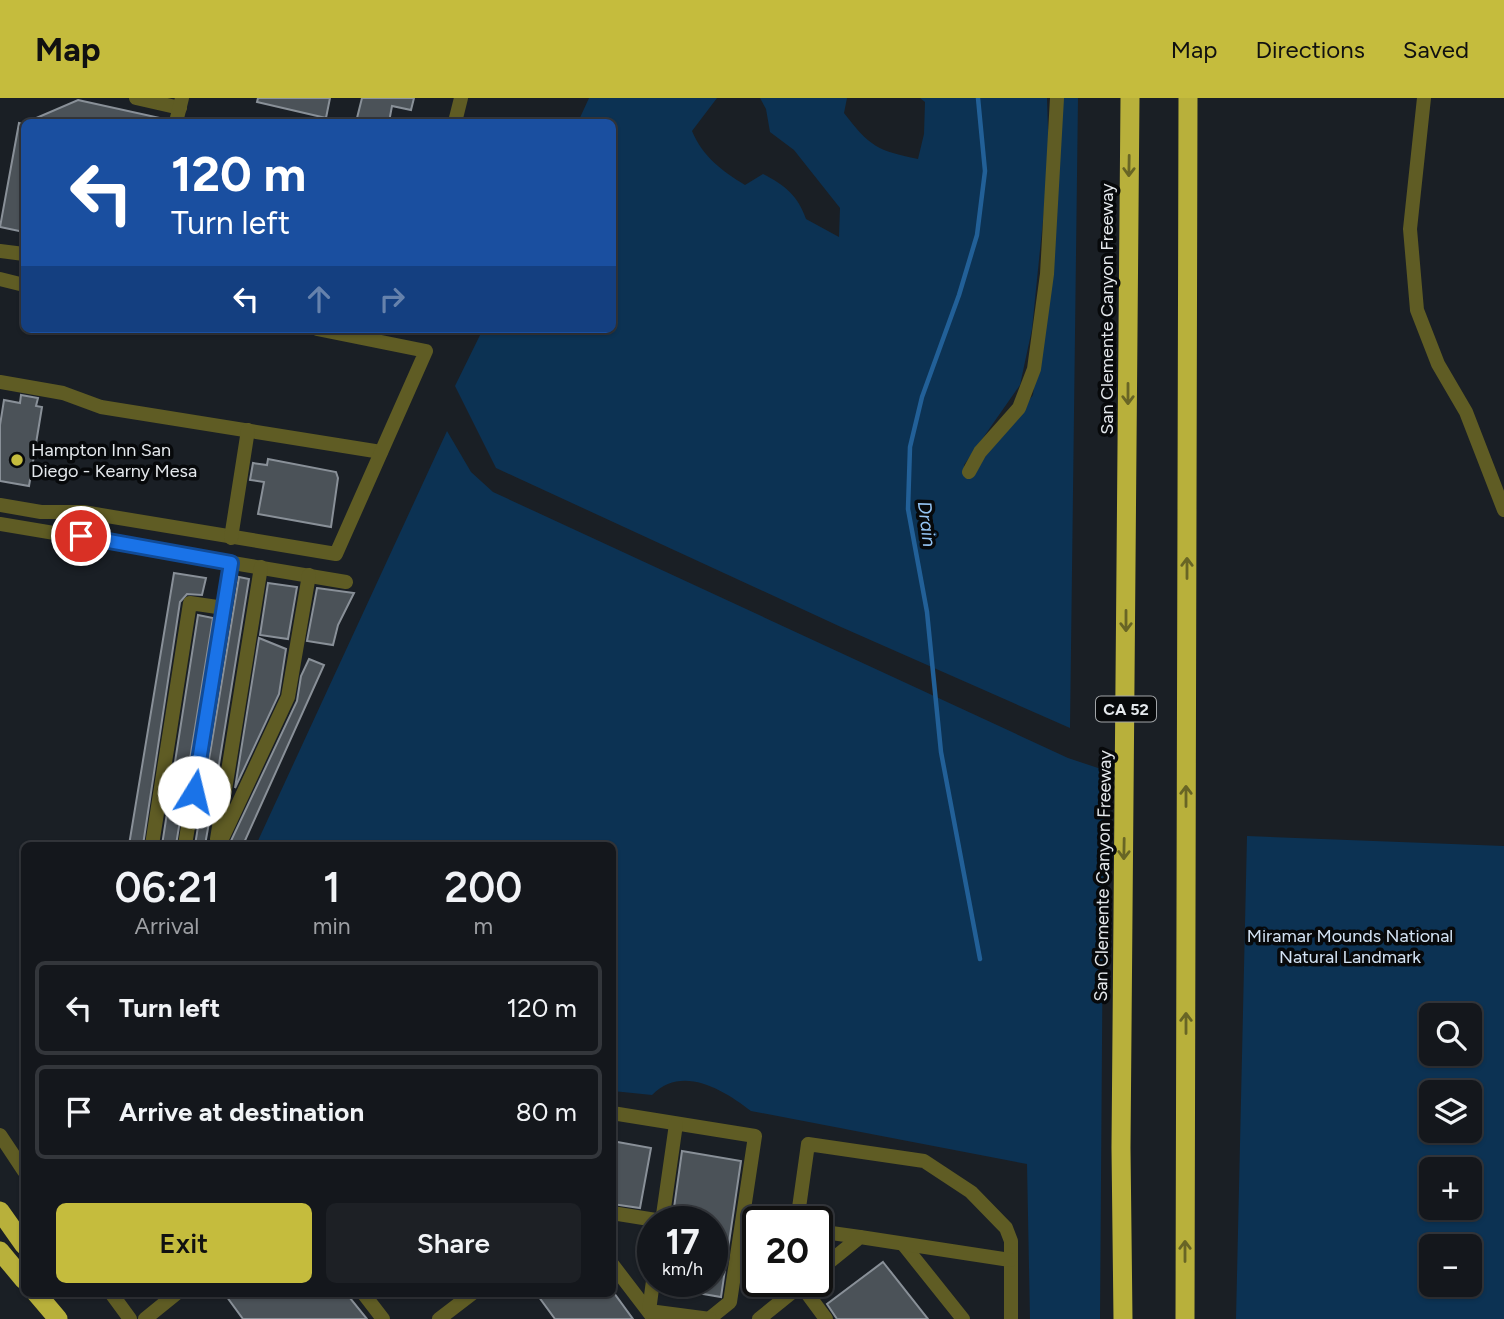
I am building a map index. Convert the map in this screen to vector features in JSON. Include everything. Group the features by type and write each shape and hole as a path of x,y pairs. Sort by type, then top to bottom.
{"highway":[{"name":"San Clemente Canyon Freeway","path":"1123,1319 1121,1148 1130,98"},
{"path":"1185,1319 1187,158 1190,98"},
{"path":"0,1212 21,1241"},
{"path":"0,1251 21,1276"},
{"path":"40,1297 57,1317"},
{"path":"48,1297 57,1317"}],"street":[{"path":"136,98 179,109"},
{"path":"456,119 461,98"},
{"path":"969,472 980,452 1019,408 1034,369 1047,274 1057,98"},
{"path":"1424,98 1410,229 1417,310 1438,364 1466,412 1504,510"},
{"path":"0,251 21,254"},
{"path":"0,278 21,284"},
{"path":"0,505 41,512 83,512 336,554 426,351 337,333"},
{"path":"0,382 63,393 101,407 381,452"},
{"path":"232,538 248,430"},
{"path":"0,524 346,582"},
{"path":"186,842 231,563"},
{"path":"218,842 261,567"},
{"path":"219,842 288,696 309,575"},
{"path":"152,842 190,603 224,608"},
{"path":"616,1114 755,1136 730,1302 710,1319 651,1315 616,1269"},
{"path":"664,1206 676,1124"},
{"path":"0,1135 21,1166"},
{"path":"799,1206 808,1144 924,1161 971,1192 1006,1228 1011,1241 1011,1319"},
{"path":"616,1214 637,1217"},
{"path":"833,1233 1010,1260"},
{"path":"833,1259 860,1237"},
{"path":"903,1244 963,1319"},
{"path":"114,1297 130,1319"},
{"path":"145,1319 172,1297"},
{"path":"366,1297 383,1319"},
{"path":"439,1319 468,1297"},
{"path":"651,1315 652,1297"},
{"path":"759,1319 786,1297"},
{"path":"809,1297 826,1319"}],"green space":[{"path":"589,98 717,98 692,131 708,156 721,169 745,185 763,174 778,182 795,198 806,219 839,237 840,208 794,150 770,132 766,109 760,98 847,98 844,113 868,140 884,150 918,159 924,134 925,102 920,98 1047,98 1049,161 1032,329 1020,385 964,465 967,478 1033,395 1057,196 1062,98 1078,98 1070,728 841,627 496,468 455,386 481,333 616,333 616,119 579,119"},
{"path":"447,431 471,472 493,492 1068,758 1104,770 1100,1319 1030,1319 1027,1164 751,1111 716,1089 689,1081 676,1081 652,1095 616,1091 616,842 257,842"},
{"name":"Miramar Mounds National Natural Landmark","path":"1247,836 1504,846 1504,1319 1236,1319"}],"building":[{"path":"258,98 330,98 326,118 257,102"},
{"path":"362,98 414,98 411,110 392,106 390,119 357,119"},
{"path":"78,100 160,118 160,119 34,119"},
{"path":"19,123 21,231 0,227"},
{"name":"Hampton Inn San Diego - Kearny Mesa","path":"21,395 38,398 36,406 42,407 29,486 0,481 0,425 4,400 20,403"},
{"path":"268,459 336,472 338,478 331,527 258,514 264,482 250,480 253,463 267,465"},
{"path":"174,573 206,578 202,595 187,594 180,602 143,842 129,842"},
{"path":"239,577 249,579 215,789 206,842 195,842"},
{"path":"268,583 297,587 288,639 260,635"},
{"path":"317,588 354,593 338,625 333,645 307,641"},
{"path":"198,615 213,618 176,842 162,842"},
{"path":"259,638 286,649 279,694 235,788"},
{"path":"309,659 324,665 244,842 230,842 297,701 301,676"},
{"path":"616,1142 651,1148 640,1206 616,1205"},
{"path":"682,1151 741,1161 728,1249 728,1206 674,1206"},
{"path":"883,1262 928,1319 837,1319 827,1304"},
{"path":"616,1296 633,1319 555,1319 539,1297"},
{"path":"227,1297 349,1297 367,1319 243,1319"}],"waterway":[{"name":"Drain","path":"978,98 985,171 977,235 959,295 922,397 910,447 908,509 927,612 941,752 980,959"}],"place":[{"name":"Hampton Inn San Diego - Kearny Mesa","path":"17,460"}],"route":[{"path":"81,536 231,563 194,792"}]}
